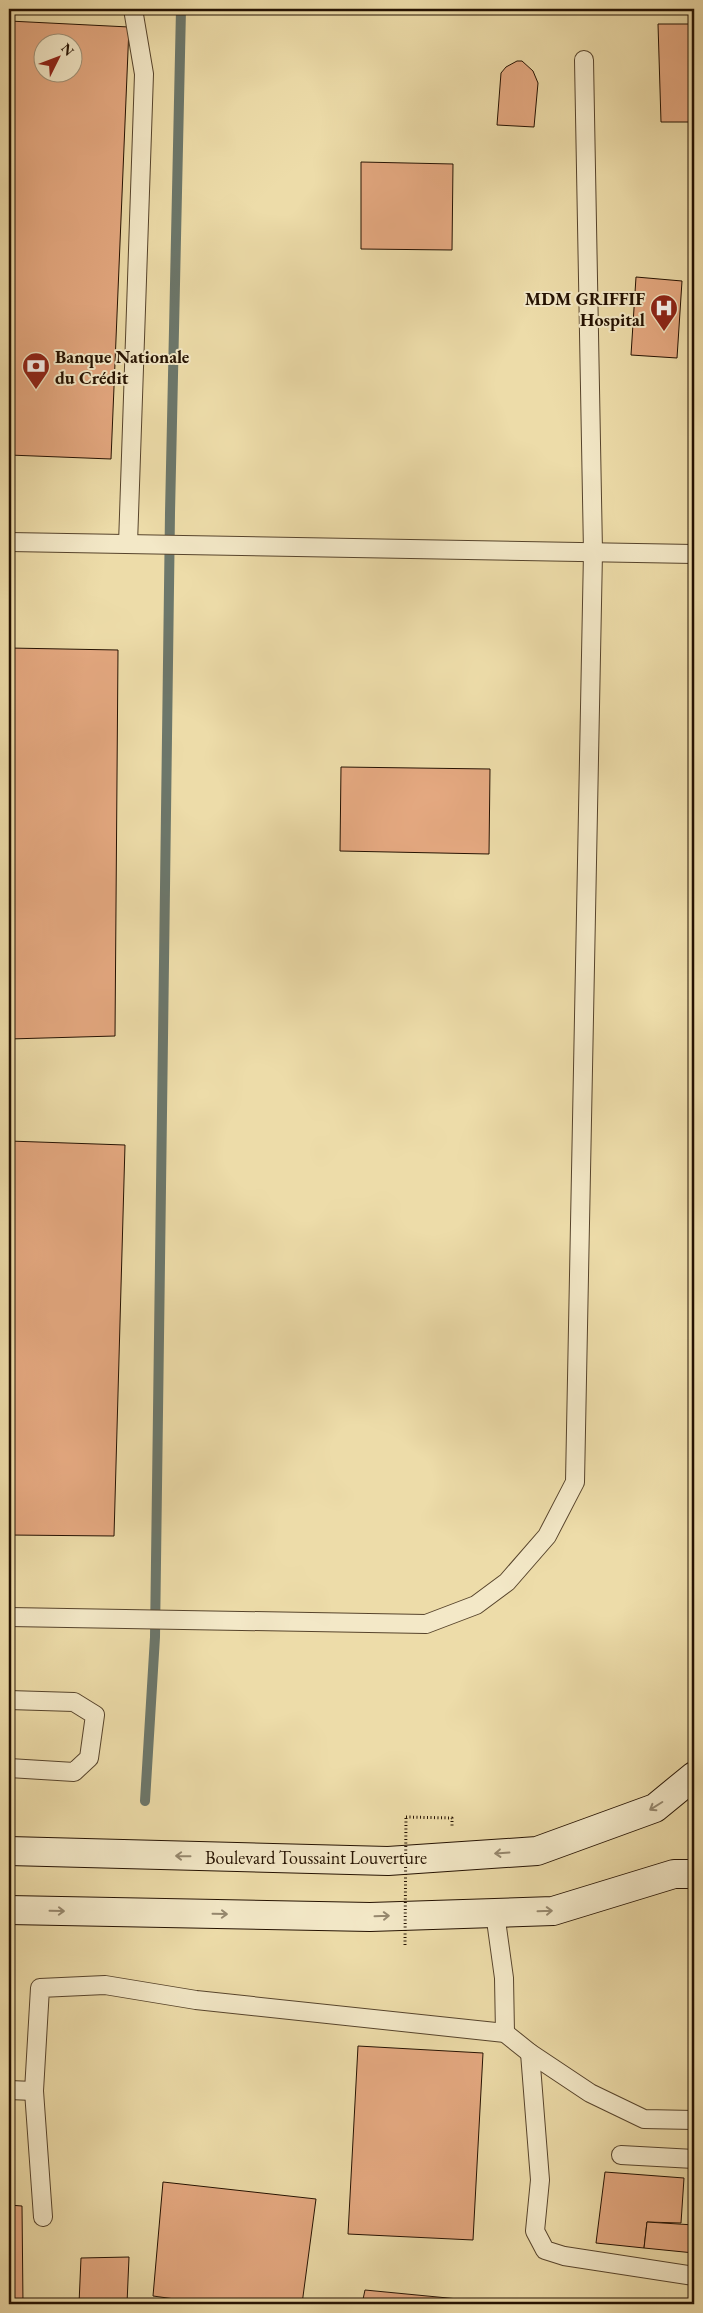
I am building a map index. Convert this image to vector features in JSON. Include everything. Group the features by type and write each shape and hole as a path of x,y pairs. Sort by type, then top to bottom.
{"main road":[{"name":"Boulevard Toussaint Louverture","path":"9,1851 388,1861 537,1851 655,1808 694,1776"},
{"path":"9,1910 370,1917 553,1911 674,1874 694,1874"}],"lane":[{"path":"128,544 144,74 133,9"},
{"path":"9,1618 426,1624 476,1605 507,1582 547,1536 575,1482 593,552 584,60"},
{"path":"9,542 694,554"},
{"path":"9,1700 74,1702 95,1714 90,1758 74,1772 9,1768"},
{"path":"494,1913 504,1978 505,2033"},
{"path":"44,2217 34,2091 40,1988 105,1985 196,2000 505,2033 530,2053 590,2093 644,2119 694,2120"},
{"path":"530,2053 540,2180 535,2231 545,2250 564,2256 694,2276"},
{"path":"9,2090 34,2091"},
{"path":"621,2155 694,2158"}],"path":[{"path":"406,1946 406,1817 452,1818"}],"building":[{"path":"9,21 129,27 111,459 9,455"},
{"path":"658,24 694,24 694,122 661,122"},
{"path":"517,61 522,61 533,71 538,83 534,127 497,125 501,73 506,67"},
{"path":"361,162 453,164 452,250 361,249"},
{"path":"636,277 682,281 677,358 631,355"},
{"path":"9,648 118,650 115,1036 9,1039"},
{"path":"341,767 490,769 489,854 340,851"},
{"path":"9,1141 125,1145 114,1536 9,1535"},
{"path":"358,2046 483,2053 473,2240 348,2234"},
{"path":"605,2172 684,2178 681,2223 647,2222 644,2248 596,2243"},
{"path":"163,2182 316,2199 302,2304 211,2304 153,2296"},
{"path":"9,2205 22,2206 23,2304 9,2304"},
{"path":"647,2222 694,2225 694,2253 644,2248"},
{"path":"129,2257 127,2304 79,2304 81,2258"},
{"path":"365,2290 510,2304 362,2304"}],"waterway":[{"path":"145,1801 155,1637 170,513 181,9"}],"place":[{"name":"MDM GRIFFIF Hospital","path":"664,332"},
{"name":"Banque Nationale du Crédit","path":"36,390"}]}
